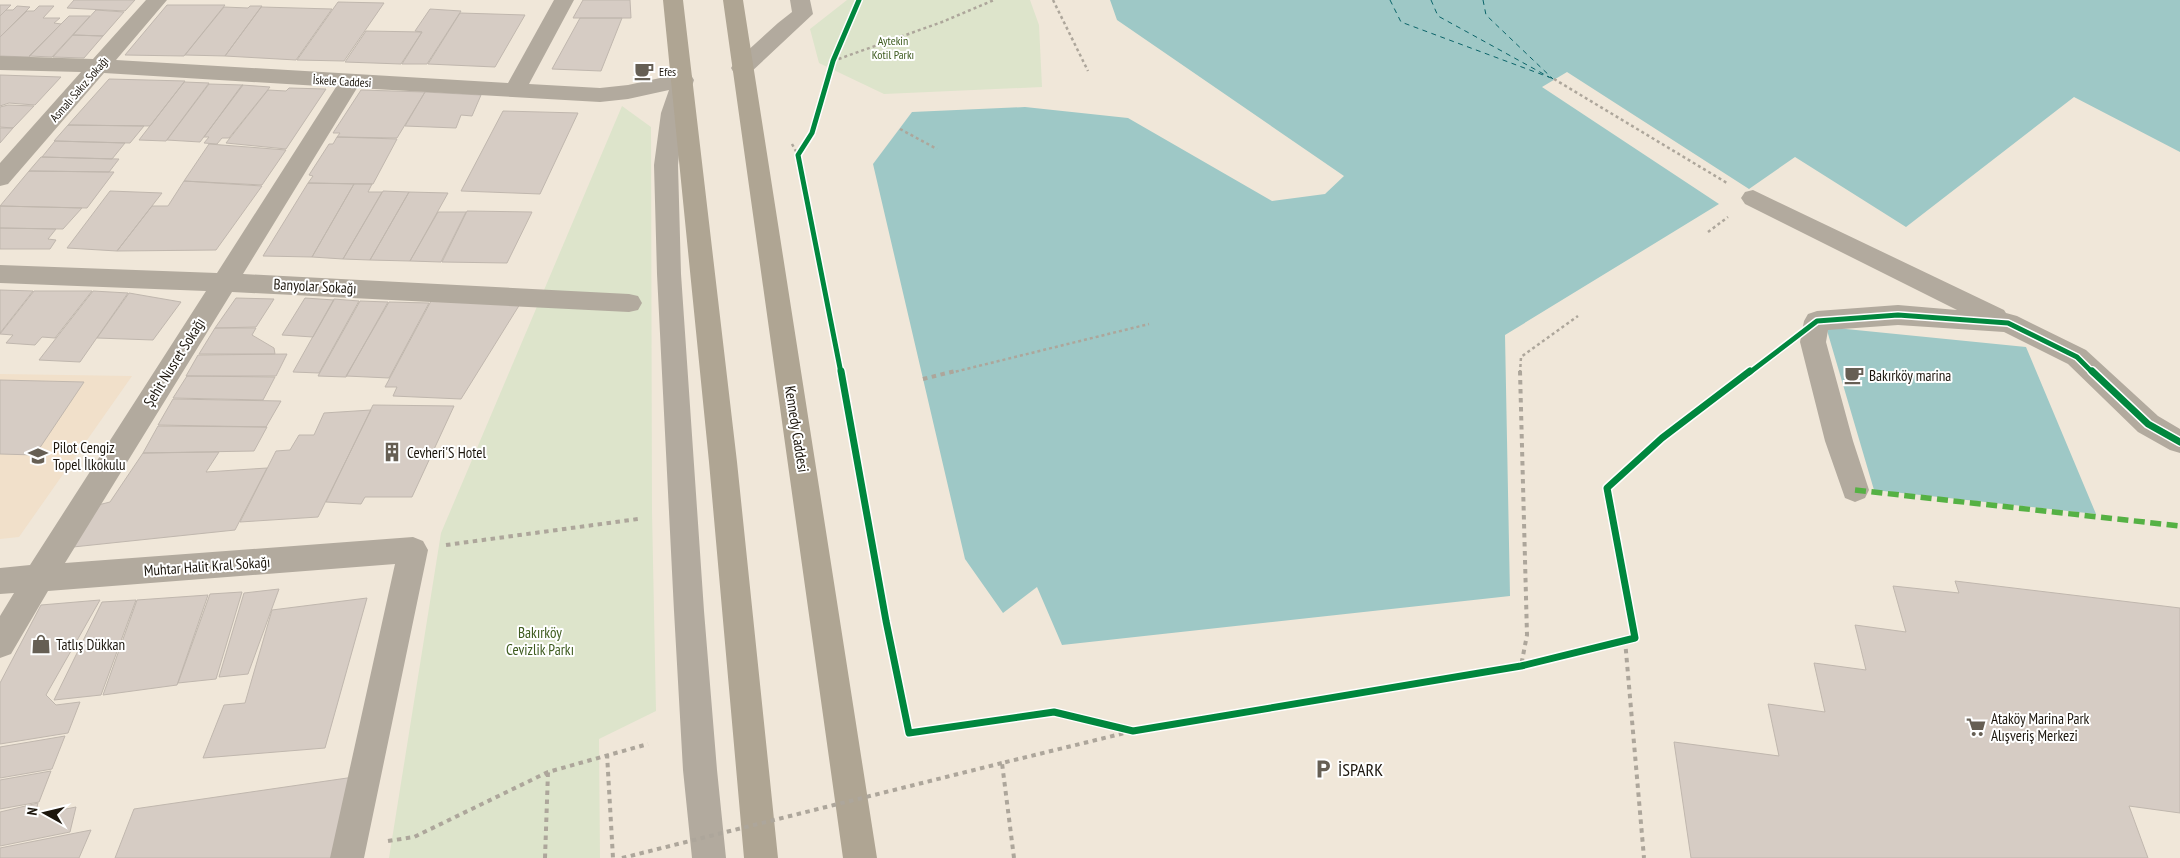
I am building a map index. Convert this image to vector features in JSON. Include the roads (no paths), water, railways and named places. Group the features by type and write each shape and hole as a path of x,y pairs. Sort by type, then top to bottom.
{"highway":[{"path":"673,0 724,471 761,858"},
{"name":"Kennedy Caddesi","path":"732,0 832,658 860,858"}],"street":[{"name":"Asmalı Sakız Sokağı","path":"0,178 157,0"},
{"path":"515,90 564,0"},
{"path":"742,68 785,27 803,14 800,0"},
{"name":"İskele Caddesi","path":"0,63 99,66 600,95 628,92 683,80"},
{"path":"683,80 672,113 666,165 669,274 700,770 709,858"},
{"name":"Şehit Nusret Sokağı","path":"0,644 39,578 350,82"},
{"path":"1753,198 2078,357 2148,424 2180,442"},
{"name":"Banyolar Sokağı","path":"0,274 225,282 629,303"},
{"path":"1855,490 1839,441 1813,342 1817,321 1898,315 2008,323"},
{"name":"Muhtar Halit Kral Sokağı","path":"0,581 413,550 349,852"}],"water":[{"path":"1110,0 2180,0 2180,152 2074,97 1906,227 1795,157 1749,189 1567,72 1542,87 1719,204 1505,335 1510,596 1062,645 1037,587 1003,613 965,559 873,164 912,112 1025,107 1128,118 1272,201 1325,194 1344,176 1117,20"},
{"path":"1826,327 2026,347 2096,514 1874,490"}],"place":[{"name":"Efes","path":"644,71"},
{"name":"Bakırköy marina","path":"1854,375"},
{"name":"Cevheri'S Hotel","path":"392,452"},
{"name":"Pilot Cengiz Topel İlkokulu","path":"38,456"},
{"name":"Tatlış Dükkan","path":"41,644"},
{"name":"Ataköy Marina Park Alışveriş Merkezi","path":"1976,727"},
{"name":"İSPARK","path":"1323,769"}],"park label":[{"name":"Aytekin Kotil Parkı","path":"893,47"},
{"name":"Bakırköy Cevizlik Parkı","path":"540,640"}]}
